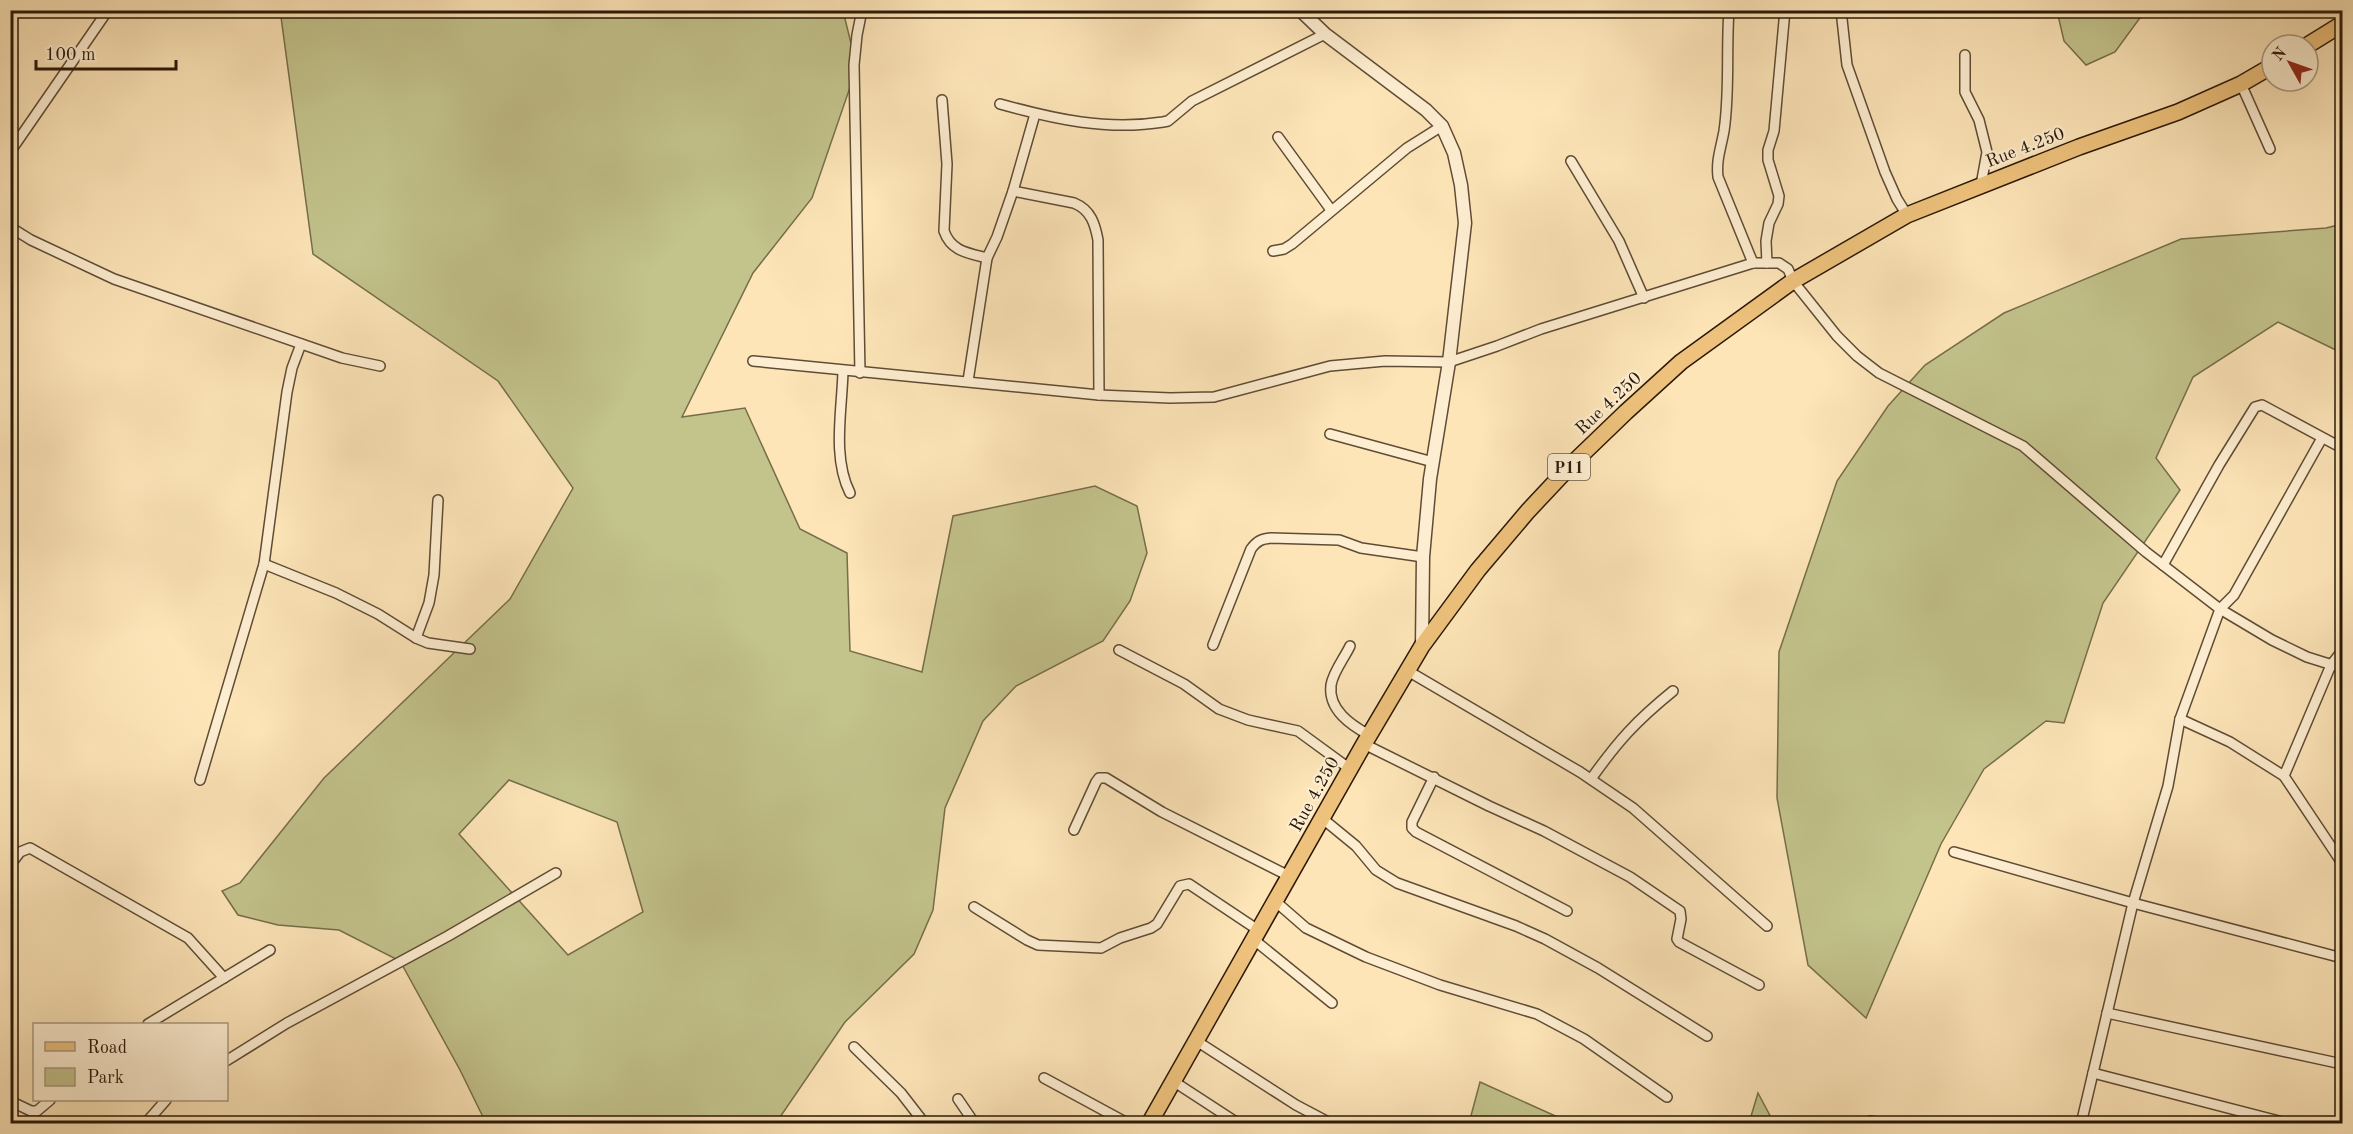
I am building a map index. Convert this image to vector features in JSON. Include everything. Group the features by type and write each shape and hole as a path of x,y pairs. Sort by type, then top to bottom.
{"main road":[{"path":"2320,38 2343,24"},
{"name":"P11","path":"2241,84 2260,73"},
{"name":"Rue 4.250","path":"1149,1124 1422,646 1478,570 1528,511 1574,462 1681,362 1793,280 1907,215 2178,112 2241,84"}],"street":[{"path":"10,152 108,10"},
{"path":"860,373 854,65 862,10"},
{"path":"1300,10 1325,34 1425,110 1442,126 1454,153 1461,185 1465,223 1449,362 1433,462 1423,557 1422,646"},
{"path":"1729,10 1724,132 1716,164 1718,177 1753,263"},
{"path":"1767,262 1766,241 1769,223 1778,204 1779,196 1768,160 1768,150 1774,131 1785,10"},
{"path":"1841,10 1847,65 1885,172 1907,215"},
{"path":"1000,104 1073,122 1115,126 1168,121 1192,101 1325,34"},
{"path":"1965,54 1965,92 1979,120 1987,152 1981,185"},
{"path":"2241,84 2270,149"},
{"path":"942,100 947,164 944,231 947,241 953,247 987,258"},
{"path":"968,381 987,258 1013,191 1035,114"},
{"path":"1273,251 1284,249 1292,244 1407,148 1442,126"},
{"path":"1278,137 1331,210"},
{"path":"1571,161 1619,241 1644,298"},
{"path":"1013,191 1074,203 1081,206 1095,222 1098,240 1099,395"},
{"path":"10,227 31,240 114,279 301,345 342,358 380,366"},
{"path":"753,361 1099,395 1214,397 1330,366 1385,361 1449,362 1541,329 1753,263 1779,263 1788,269 1793,280 1837,336 1857,356 1880,373 2023,446 2163,565 2220,609 2272,640 2307,657 2343,668"},
{"path":"200,780 264,564 287,392 292,368 301,345"},
{"path":"843,371 840,457 843,479 850,493"},
{"path":"2163,565 2218,465 2254,406 2262,405 2343,448"},
{"path":"1330,434 1433,462"},
{"path":"2081,1124 2133,903 2168,786 2180,719 2220,609 2234,595 2322,438"},
{"path":"416,638 429,603 434,575 438,500"},
{"path":"1213,645 1251,549 1263,539 1271,537 1339,540 1361,548 1423,557"},
{"path":"264,564 336,593 378,614 416,638 447,647 470,649"},
{"path":"1350,645 1331,684 1332,697 1340,714 1367,740 1489,806 1544,831 1630,877 1680,911 1682,919 1677,939 1679,942 1759,985"},
{"path":"1119,650 1184,684 1219,709 1248,720 1298,731 1350,769"},
{"path":"2284,776 2331,665 2343,651"},
{"path":"1408,671 1591,779 1633,808 1767,926"},
{"path":"1591,779 1623,735 1673,691"},
{"path":"2180,719 2230,742 2284,776 2343,863"},
{"path":"1434,777 1412,822 1412,828 1567,911"},
{"path":"1074,830 1096,782 1099,778 1106,778 1162,812 1289,876"},
{"path":"1323,819 1356,846 1376,870 1397,883 1506,922 1545,939 1598,968 1707,1036"},
{"path":"10,865 20,852 30,848 188,938 224,978"},
{"path":"1954,852 2133,903 2343,958"},
{"path":"228,1060 286,1023 448,936 556,873"},
{"path":"975,907 1038,945 1101,948 1157,924 1180,886 1189,884 1256,934 1332,1003"},
{"path":"1275,902 1306,928 1366,957 1440,985 1537,1014 1584,1039 1667,1097"},
{"path":"150,1023 270,950"},
{"path":"2107,1013 2343,1064"},
{"path":"1196,1040 1296,1105 1332,1124"},
{"path":"854,1047 901,1093 925,1124"},
{"path":"2093,1073 2290,1124"},
{"path":"1044,1078 1129,1124"},
{"path":"1173,1081 1239,1124"},
{"path":"958,1099 975,1124"},
{"path":"10,1101 31,1111 37,1111 49,1101"},
{"path":"145,1124 165,1101"},
{"path":"1870,1121 1889,1124"}],"green space":[{"path":"2057,10 2145,11 2115,52 2086,65 2064,41"},
{"path":"284,11 843,11 857,67 812,198 753,273 682,417 745,408 800,529 847,553 850,651 922,672 953,516 1095,486 1137,506 1147,553 1130,601 1103,641 1016,686 983,721 945,808 933,910 914,954 845,1022 776,1123 486,1123 460,1070 400,961 339,930 278,925 238,915 222,891 240,883 324,778 510,599 573,488 498,381 313,254 281,17","holes":["509,780 617,822 643,912 568,955 459,834"]},
{"path":"2342,224 2342,353 2278,322 2193,377 2156,458 2180,490 2103,603 2064,723 2046,721 1984,769 1941,844 1866,1018 1808,965 1777,798 1779,652 1837,481 1888,406 1925,365 2004,313 2181,239 2326,228"},
{"path":"1480,1082 1571,1123 1469,1123"},
{"path":"1758,1093 1774,1123 1749,1123"}]}
